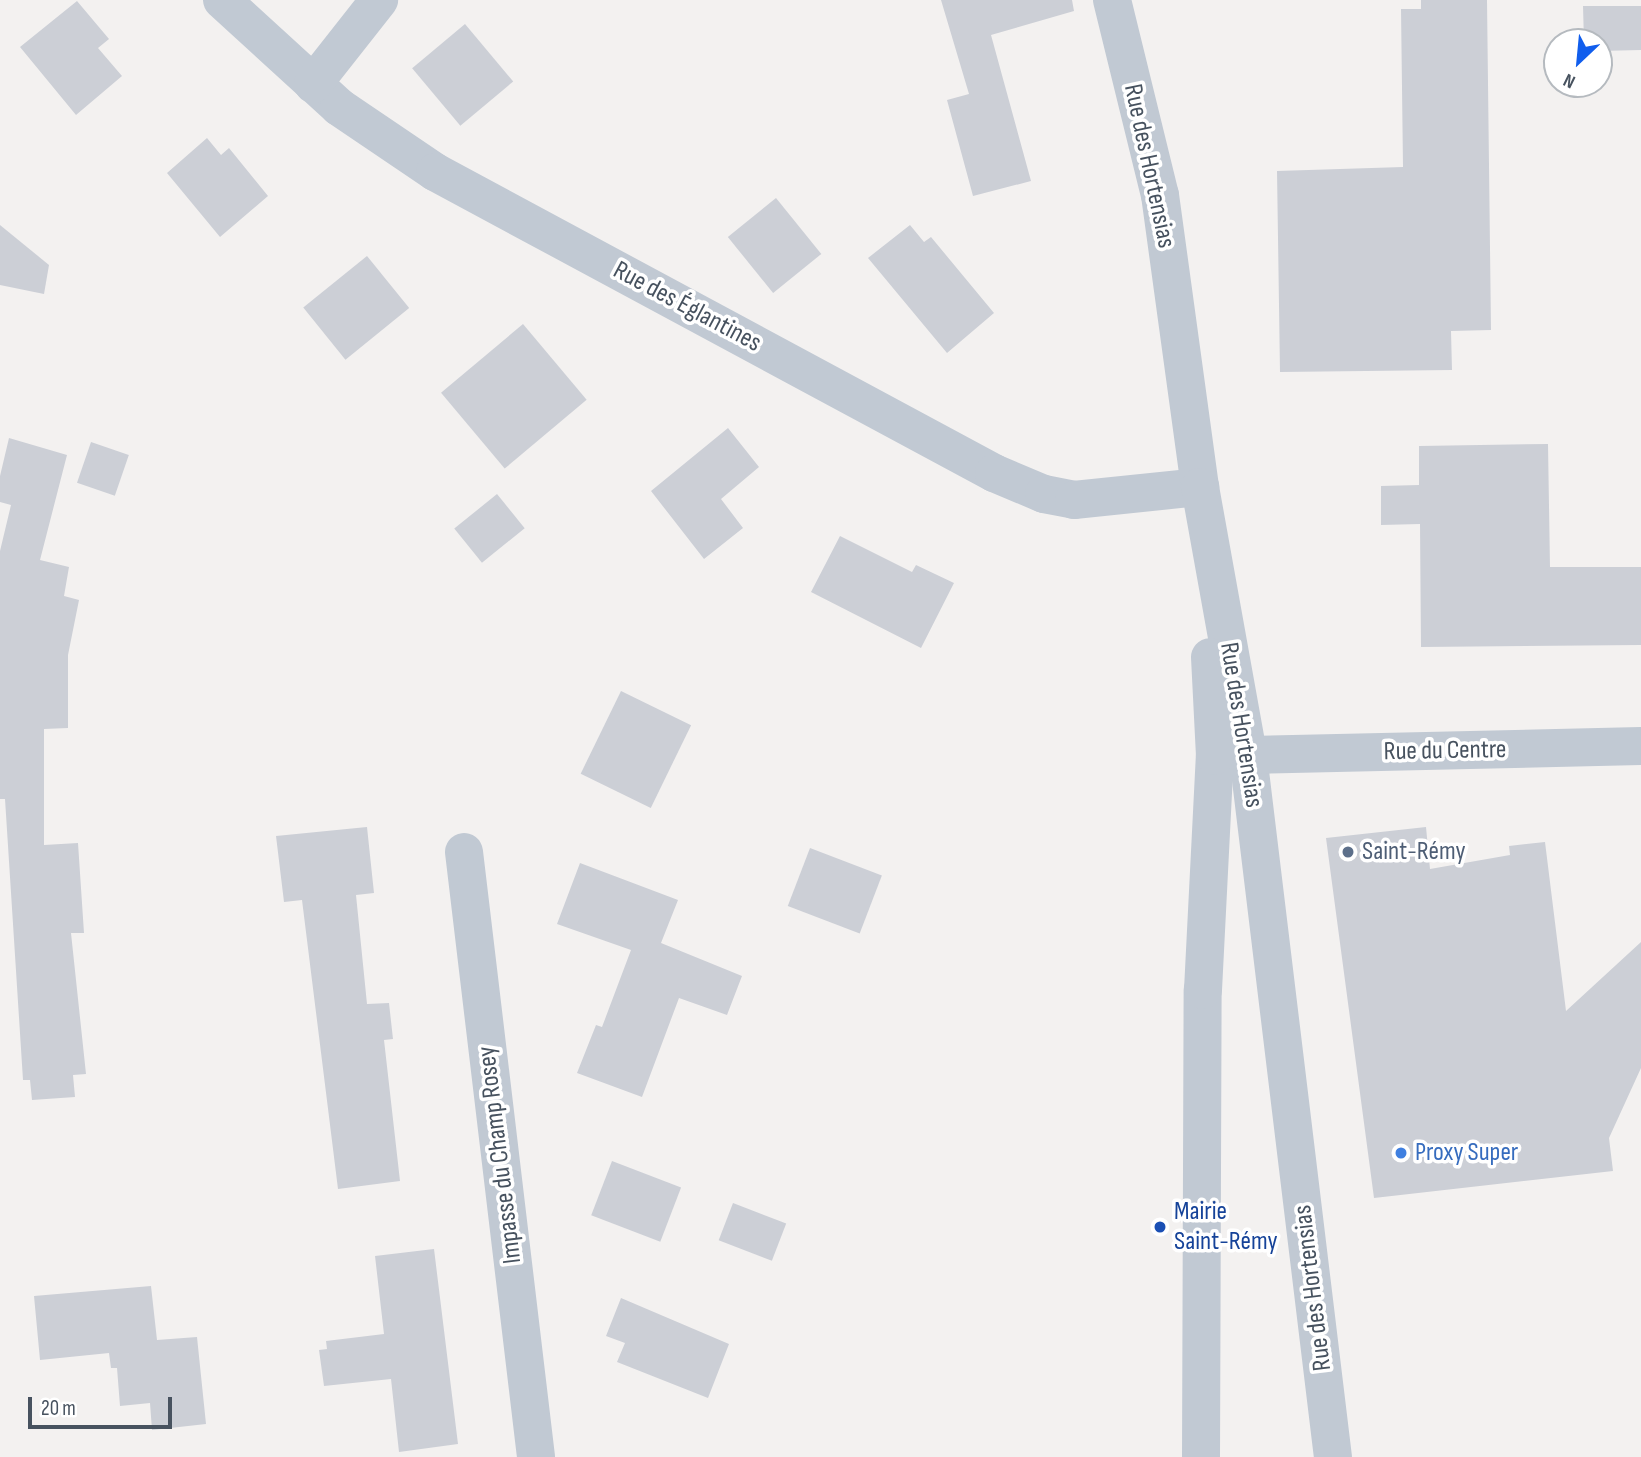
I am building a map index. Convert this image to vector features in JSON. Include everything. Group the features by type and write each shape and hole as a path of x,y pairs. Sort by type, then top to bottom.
{"street":[{"name":"Rue des Églantines","path":"222,0 340,107 435,172 994,473 1044,494 1074,500 1200,487"},
{"path":"313,84 379,0"},
{"name":"Rue des Hortensias","path":"1112,0 1160,195 1200,487 1248,755 1333,1457"},
{"path":"1200,487 1216,756 1203,990 1201,1457"},
{"name":"Rue du Centre","path":"1248,755 1641,746"},
{"name":"Impasse du Champ Rosey","path":"464,852 537,1457"}],"building":[{"path":"941,0 1072,0 1074,11 991,35 1031,181 973,196 947,100 969,94"},
{"path":"1421,0 1487,0 1491,330 1451,331 1452,370 1280,372 1277,171 1403,167 1401,9 1421,9"},
{"path":"77,1 109,39 98,48 122,76 76,115 20,47"},
{"path":"1583,6 1641,6 1641,50 1613,51 1613,28 1584,28"},
{"path":"465,24 513,81 460,126 412,68"},
{"path":"207,138 221,155 229,148 268,196 220,237 167,173"},
{"path":"776,198 821,254 773,293 728,237"},
{"path":"0,225 49,265 44,294 0,285"},
{"path":"910,225 924,242 931,237 994,313 947,353 868,258"},
{"path":"367,256 409,308 345,360 303,308"},
{"path":"523,324 587,400 505,469 441,393"},
{"path":"728,428 759,467 721,499 743,528 704,559 651,491"},
{"path":"9,438 67,455 40,560 69,567 64,596 79,600 68,655 68,728 44,729 44,845 78,843 84,933 71,933 86,1074 73,1075 75,1097 32,1100 30,1080 23,1080 5,799 0,799 0,551 11,505 0,502 0,476"},
{"path":"91,442 129,455 115,496 77,483"},
{"path":"1548,444 1550,567 1641,567 1641,645 1421,647 1420,524 1381,525 1381,486 1419,485 1419,446"},
{"path":"497,494 525,528 482,563 454,529"},
{"path":"840,536 912,572 916,565 954,583 921,648 811,592"},
{"path":"621,691 691,725 651,808 581,774"},
{"path":"367,827 374,893 356,895 367,1004 389,1003 393,1039 384,1040 400,1181 338,1189 302,900 284,902 276,836"},
{"path":"1426,827 1430,869 1510,855 1509,846 1545,842 1566,1011 1641,942 1641,1068 1609,1138 1613,1171 1374,1198 1326,838"},
{"path":"810,848 882,876 860,933 788,906"},
{"path":"580,863 678,900 661,943 742,976 727,1015 679,998 642,1097 577,1073 596,1025 602,1027 631,950 557,924"},
{"path":"612,1161 681,1188 660,1242 591,1215"},
{"path":"733,1203 786,1223 772,1261 719,1240"},
{"path":"434,1249 458,1444 399,1452 391,1379 324,1386 319,1350 327,1349 326,1341 384,1334 375,1256"},
{"path":"151,1286 157,1340 197,1337 206,1424 152,1430 150,1403 120,1406 117,1368 111,1368 109,1353 40,1360 34,1296"},
{"path":"621,1298 729,1344 708,1398 617,1362 625,1343 606,1336"}],"place":[{"name":"Saint-Rémy","path":"1348,852"},
{"name":"Proxy Super","path":"1401,1153"},
{"name":"Mairie Saint-Rémy","path":"1160,1227"}]}
